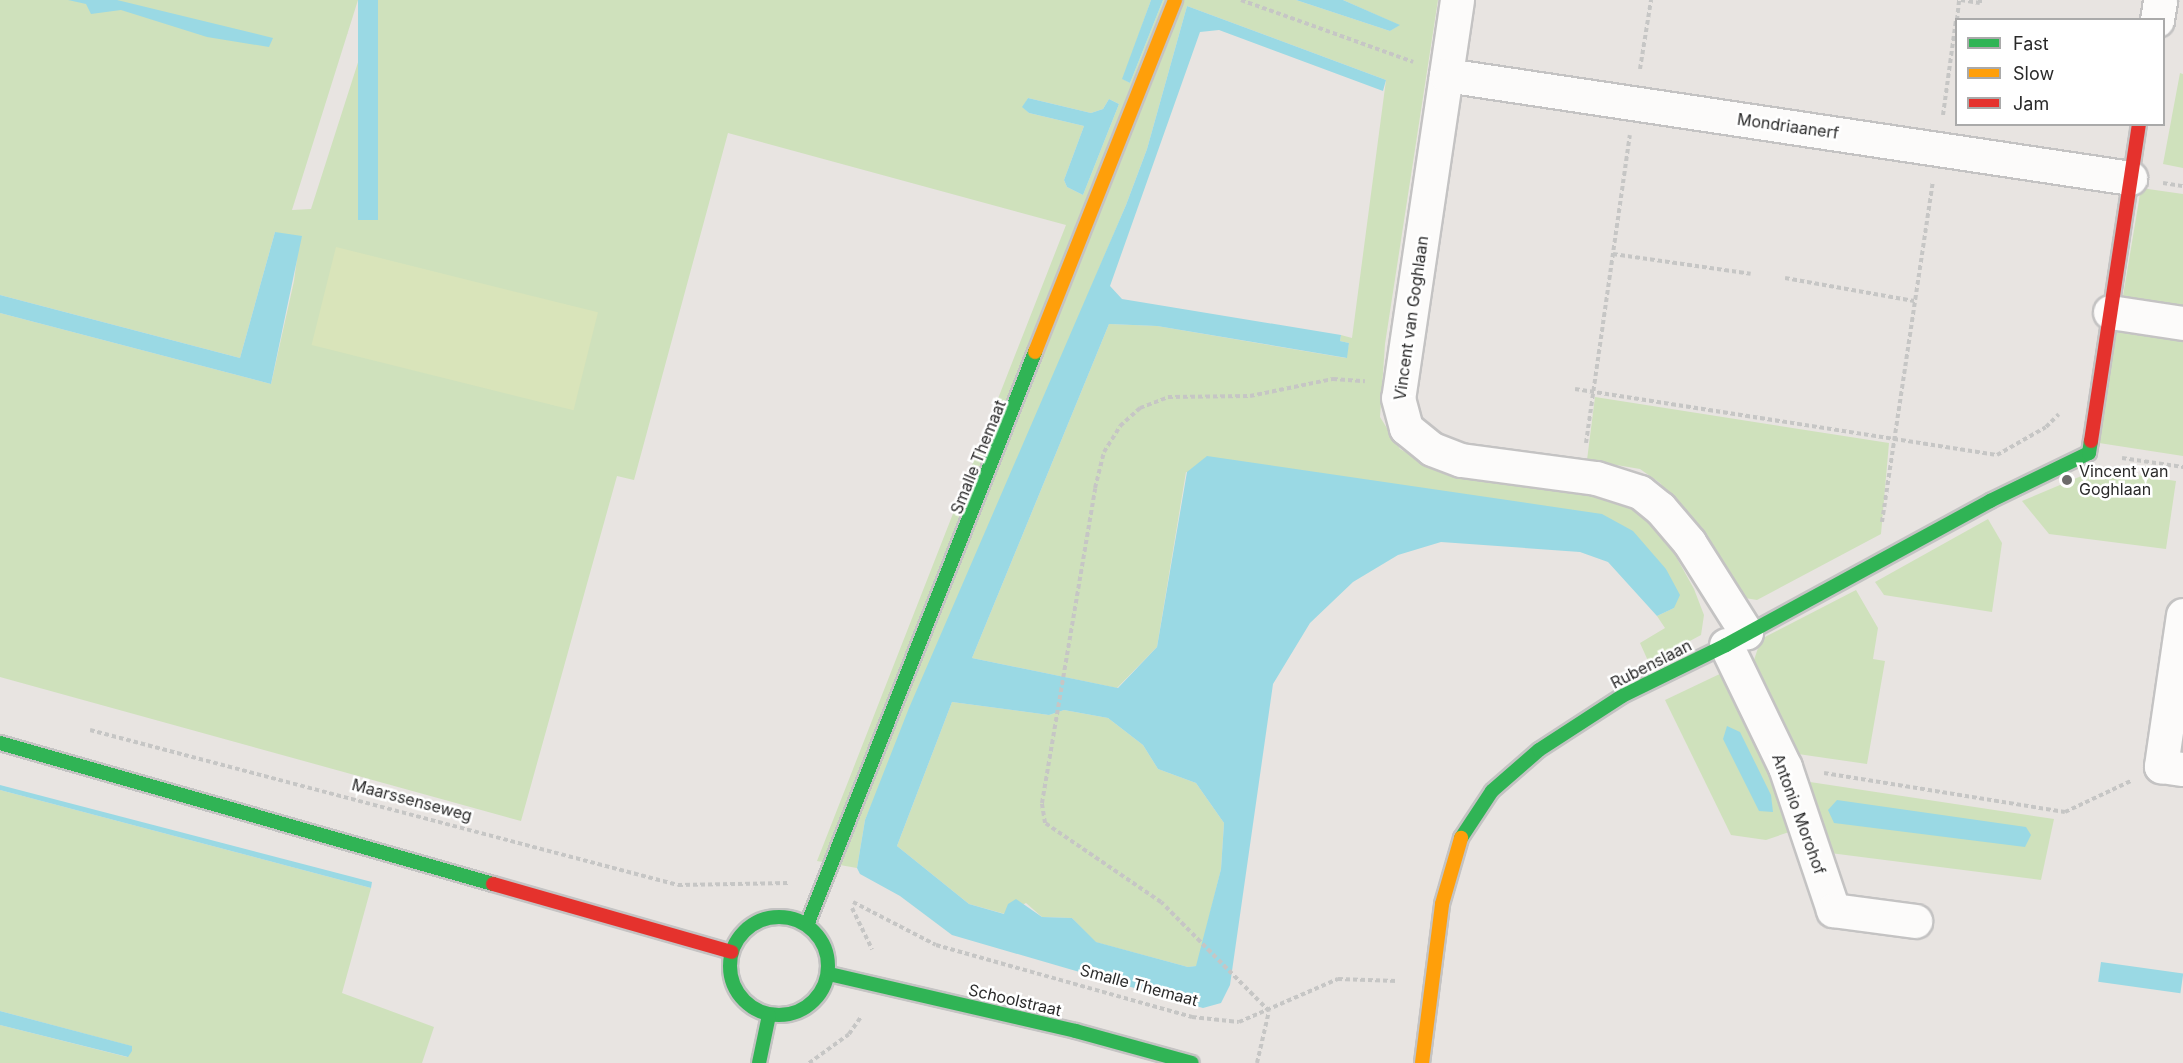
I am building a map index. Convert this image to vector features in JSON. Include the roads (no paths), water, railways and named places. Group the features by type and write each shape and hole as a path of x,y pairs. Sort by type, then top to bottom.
{"street":[{"name":"Smalle Themaat","path":"807,925 1175,0"},
{"name":"Vincent van Goghlaan","path":"1457,0 1401,372 1400,414 1406,428 1432,449 1461,460 1625,484 1660,508 1689,542 1736,639"},
{"path":"2157,18 2160,0"},
{"name":"Mondriaanerf","path":"1446,75 2130,178"},
{"path":"2139,126 2110,312 2183,323"},
{"name":"Rubenslaan","path":"1422,1063 1442,904 1462,836 1492,790 1539,750 1622,696 1736,639 1990,501 2089,453 2110,312"},
{"path":"2172,768 2183,615"},
{"name":"Antonio Morohof","path":"1736,639 1785,767 1833,910 1915,921"},
{"path":"0,743 732,952"},
{"path":"778,916 807,925 820,938 828,955 829,974 814,1002 800,1012 768,1015 753,1009 733,984 732,952 749,927 763,920 778,916"},
{"name":"Schoolstraat","path":"829,974 1192,1063"},
{"path":"759,1063 768,1015"}],"water":[{"path":"68,0 117,0 273,38 269,47 207,37 121,10 91,14 86,4"},
{"path":"358,0 378,0 378,220 358,220"},
{"path":"1151,0 1163,0 1130,83 1122,79"},
{"path":"1296,0 1343,0 1400,25 1390,31"},
{"path":"1187,6 1386,80 1383,91 1219,30 1200,32 1110,286 1122,299 1341,335 1340,341 1349,343 1347,358 1157,326 1109,324 972,658 1118,688 1157,647 1187,472 1207,456 1602,514 1633,531 1666,569 1680,595 1674,608 1657,616 1608,562 1580,552 1441,542 1398,555 1353,582 1310,623 1273,684 1230,985 1221,1003 1203,1008 952,935 900,896 860,874 857,868 865,820 909,708 1126,205 1147,149","holes":["952,702 1049,715 1064,710 1108,718 1143,745 1158,769 1196,783 1224,823 1221,869 1196,966 1188,967 1096,942 1072,918 1042,917 1016,899 1008,904 1004,914 969,904 897,846"]},
{"path":"1028,98 1091,113 1103,109 1109,99 1119,104 1083,195 1067,187 1064,180 1084,126 1029,113 1022,107"},
{"path":"275,232 302,236 271,384 0,313 0,295 240,358"},
{"path":"1727,726 1740,732 1771,795 1773,812 1759,811 1723,739"},
{"path":"0,785 372,882 371,888 0,790"},
{"path":"1837,800 2026,827 2031,835 2025,847 1834,823 1828,810"},
{"path":"2101,962 2183,974 2180,993 2098,982"},
{"path":"0,1011 132,1046 132,1051 128,1057 0,1025"}],"place":[{"name":"Vincent van Goghlaan","path":"2067,480"}]}
